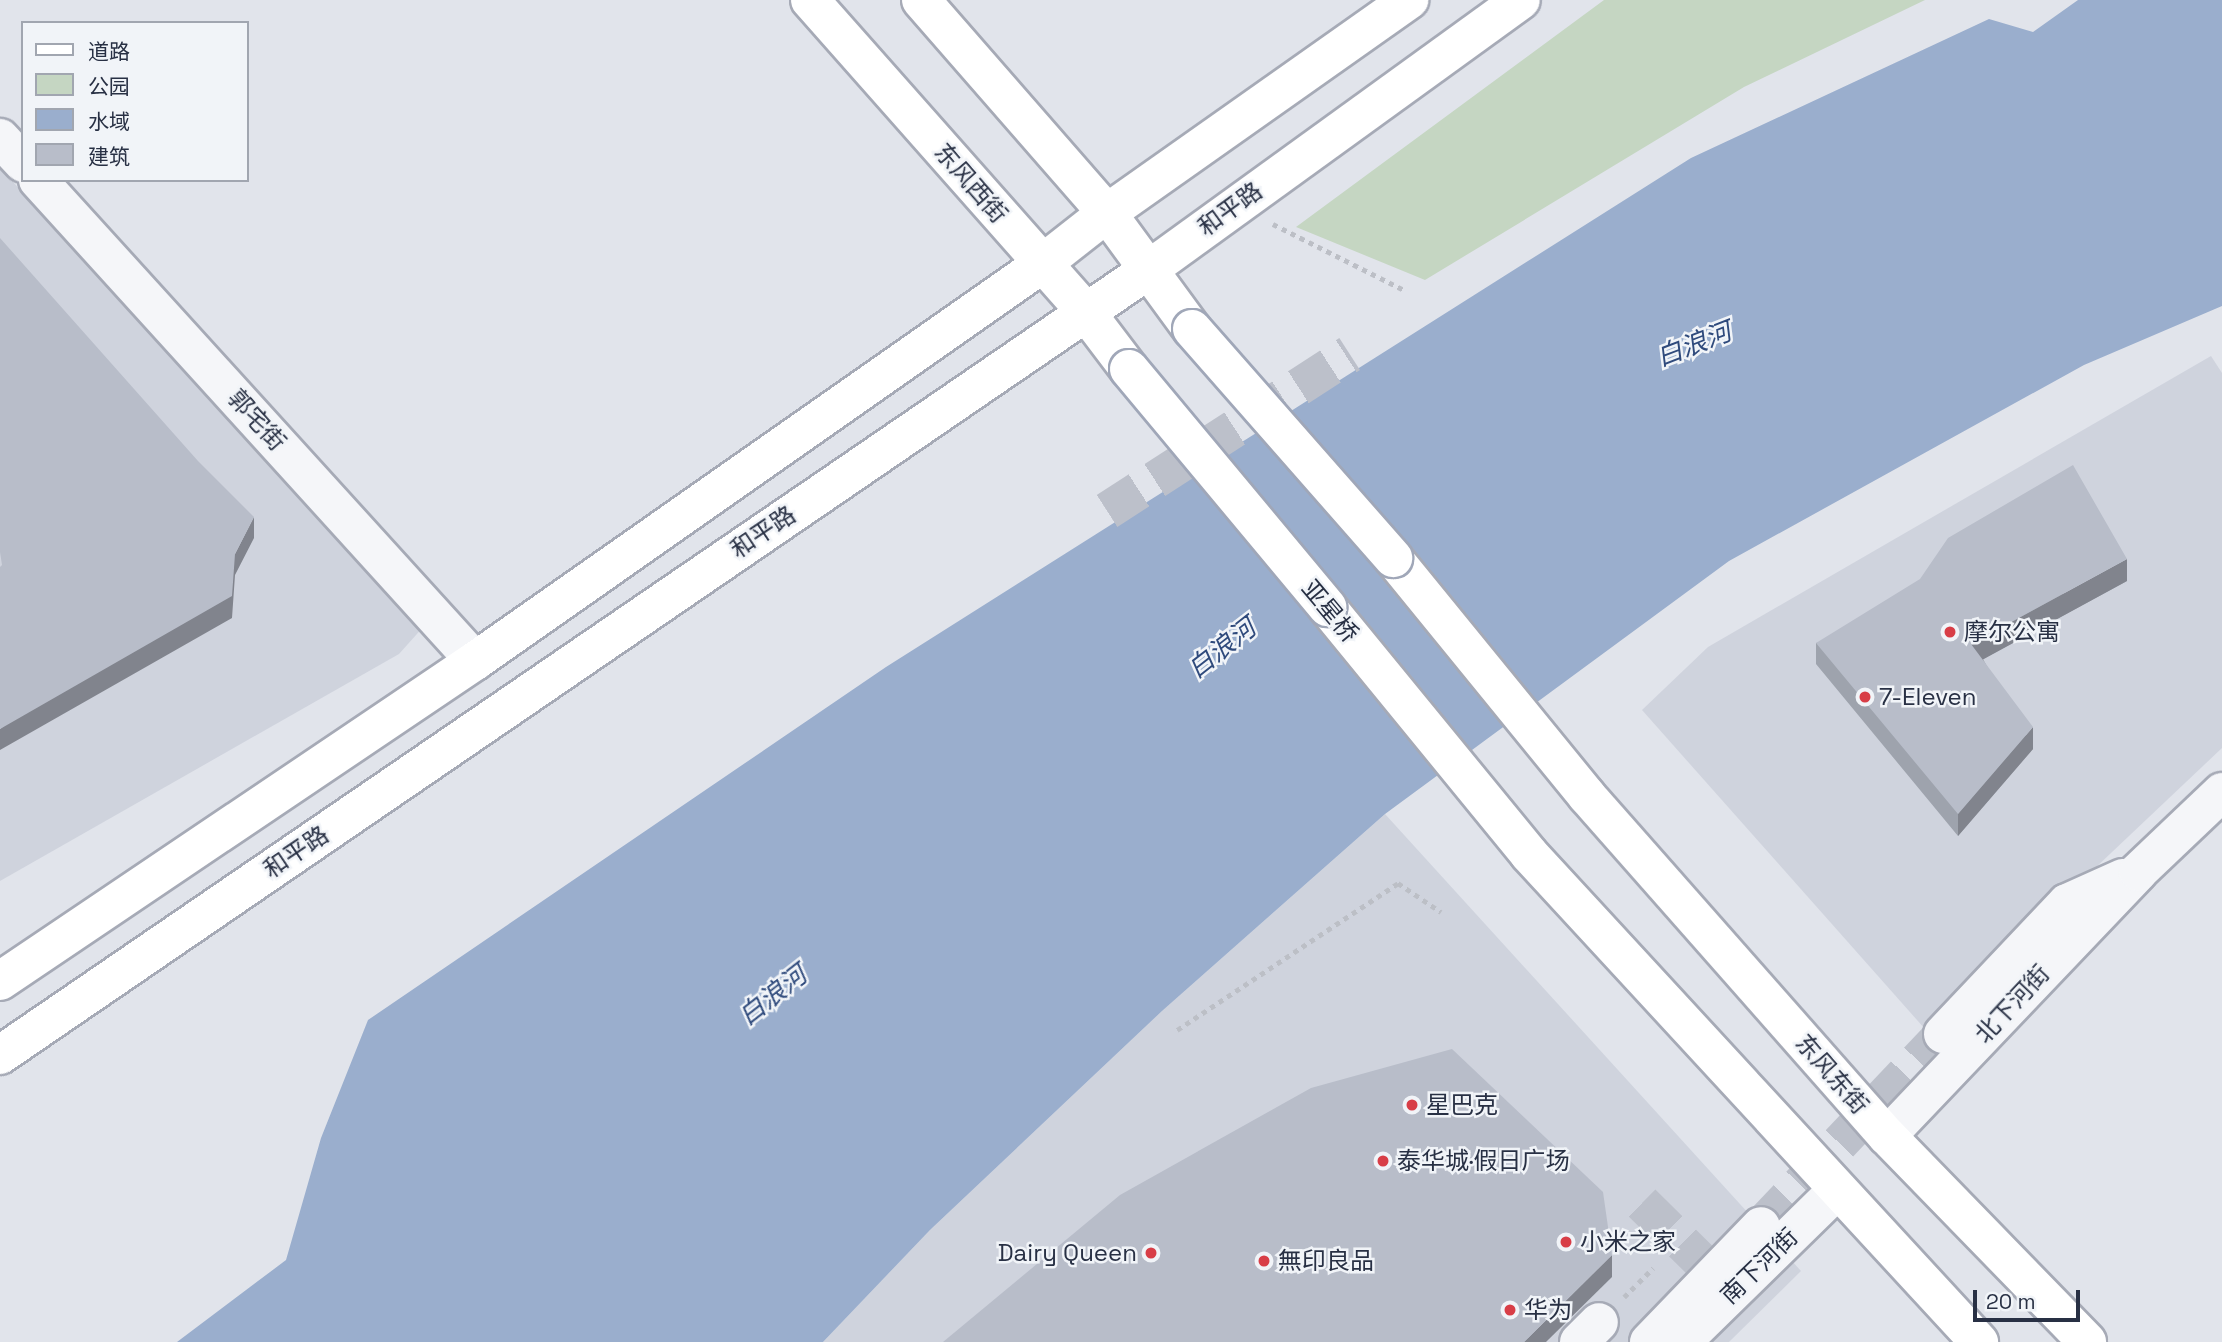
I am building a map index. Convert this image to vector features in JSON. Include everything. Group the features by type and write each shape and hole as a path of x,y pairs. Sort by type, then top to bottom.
{"main road":[{"name":"东风西街","path":"810,0 1085,311 1129,369"},
{"path":"921,0 1107,213 1147,270"},
{"path":"0,981 475,660 1042,264 1107,213 1409,0"},
{"name":"和平路","path":"0,1055 1147,270 1521,0"},
{"name":"东风东街","path":"1147,270 1192,329 1393,558 1587,796 1887,1136 2087,1342"},
{"name":"亚星桥","path":"1129,369 1530,854 1836,1191"},
{"path":"1836,1191 1979,1342"}],"street":[{"path":"0,138 21,161"},
{"name":"郭宅街","path":"40,182 475,660"},
{"name":"北下河街","path":"1887,1136 2138,872 2222,792"},
{"name":"北下河街","path":"1943,1034 2067,903 2138,872"},
{"name":"南下河街","path":"1682,1342 1836,1191"},
{"path":"1649,1342 1761,1226"}],"path":[{"path":"1235,204 1406,290"},
{"path":"1177,1031 1398,883 1441,912"}],"shaded area":[{"path":"0,168 425,625 399,654 0,881"},
{"path":"2211,356 2222,373 2222,748 1925,1029 1642,710 1708,647"},
{"path":"1385,814 1801,1271 1729,1342 823,1342 930,1230 1162,1011"}],"green space":[{"path":"1604,0 1925,0 1744,87 1425,280 1296,227"}],"water":[{"name":"白浪河","path":"2078,0 2222,0 2222,306 2084,365 1729,561 1385,814 1162,1011 930,1230 823,1342 177,1342 286,1260 321,1138 368,1020 886,667 1691,158 1989,19 2033,32"}],"building":[{"path":"0,238 198,461 254,517 235,554 232,596 0,729 2,565"},
{"name":"摩尔公寓","path":"2073,465 2127,559 1971,644 2033,727 1958,814 1816,643 1920,579 1948,538"},
{"name":"泰华城·假日广场","path":"1452,1049 1603,1192 1612,1255 1524,1342 943,1342 1120,1195 1311,1088"}],"tunnel":[{"path":"1107,511 1350,354"},
{"path":"1761,1226 1943,1034"},
{"path":"1642,1203 1714,1274"}],"place":[{"name":"摩尔公寓","path":"1950,632"},
{"name":"7-Eleven","path":"1865,697"},
{"name":"星巴克","path":"1412,1105"},
{"name":"泰华城·假日广场","path":"1383,1161"},
{"name":"小米之家","path":"1566,1242"},
{"name":"Dairy Queen","path":"1151,1253"},
{"name":"無印良品","path":"1264,1261"},
{"name":"华为","path":"1510,1310"}]}
